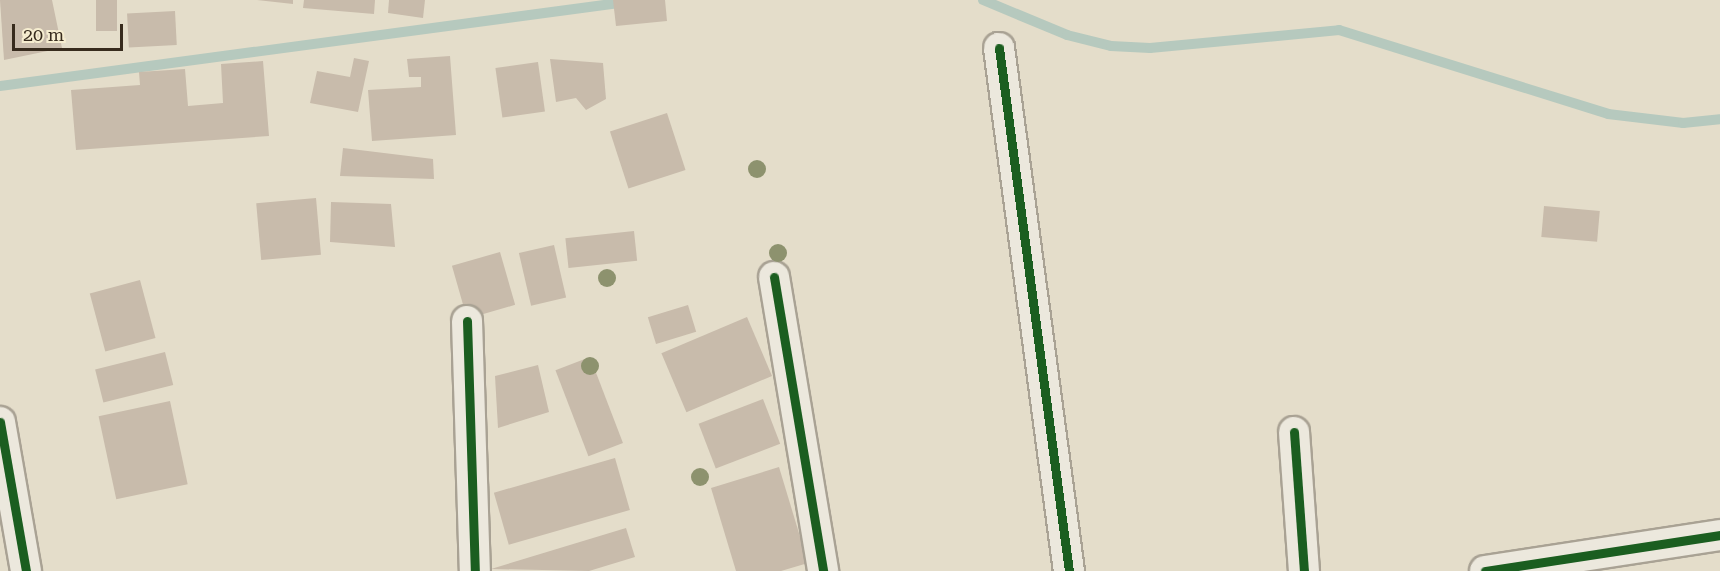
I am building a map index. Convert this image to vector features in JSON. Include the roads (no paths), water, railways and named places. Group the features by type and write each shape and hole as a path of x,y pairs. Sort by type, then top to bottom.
{"street":[{"path":"999,48 1069,571"},
{"path":"774,277 823,571"},
{"path":"467,321 475,571"},
{"path":"0,422 26,571"},
{"path":"1294,432 1304,571"},
{"path":"1485,571 1720,535"}],"waterway":[{"path":"0,86 641,0"},
{"path":"983,0 1067,35 1111,46 1150,48 1339,30 1608,114 1683,123 1720,119"}]}
